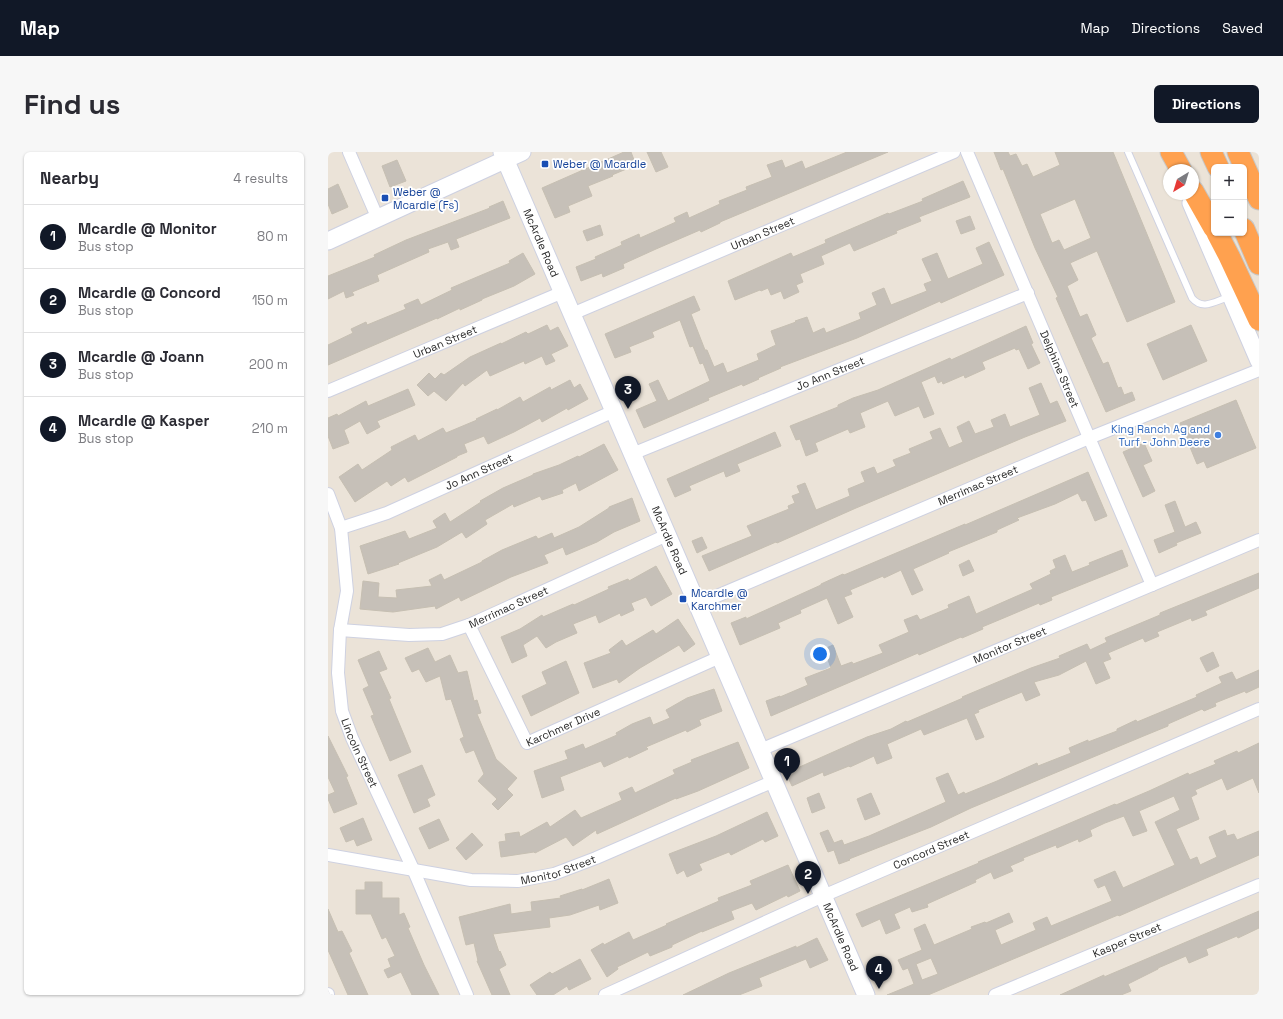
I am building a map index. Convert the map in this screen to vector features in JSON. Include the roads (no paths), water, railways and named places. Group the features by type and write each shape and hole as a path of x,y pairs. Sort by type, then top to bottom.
{"highway":[{"path":"1170,152 1177,164"},
{"path":"1211,152 1217,164"},
{"path":"1238,152 1259,199"},
{"path":"1198,200 1211,223"},
{"path":"1218,236 1230,256 1259,320"},
{"path":"1247,236 1259,264"}],"main road":[{"path":"328,241 378,219 504,156 522,152"},
{"path":"1170,152 1174,164"},
{"name":"McArdle Road","path":"504,156 866,995"},
{"path":"1190,200 1259,361"}],"street":[{"path":"349,152 378,219"},
{"name":"Urban Street","path":"572,314 954,152"},
{"name":"Delphine Street","path":"968,152 1152,585"},
{"name":"Urban Street","path":"328,391 563,292"},
{"name":"Jo Ann Street","path":"632,454 1028,293"},
{"name":"Merrimac Street","path":"698,604 1089,438 1259,370"},
{"name":"Jo Ann Street","path":"341,528 387,513 614,411"},
{"name":"Lincoln Street","path":"328,494 341,528 347,591 340,630 338,673 342,711 352,738 413,870 467,995"},
{"name":"Merrimac Street","path":"340,630 409,635 442,634 469,625 667,535"},
{"name":"Monitor Street","path":"760,750 1259,540"},
{"name":"Karchmer Drive","path":"469,625 526,743 720,657"},
{"name":"Concord Street","path":"605,995 823,896 1259,709"},
{"name":"Monitor Street","path":"328,855 471,880 518,881 554,874 603,855 774,781"},
{"name":"Kasper Street","path":"995,995 1259,885"}],"lane":[{"path":"1128,152 1192,298 1196,303 1204,306 1231,296"}],"place":[{"name":"Weber @ Mcardle","path":"545,164"},
{"name":"Weber @ Mcardle (Fs)","path":"385,198"},
{"name":"Mcardle @ Joann","path":"628,409"},
{"name":"King Ranch Ag and Turf - John Deere","path":"1218,435"},
{"name":"Mcardle @ Karchmer","path":"683,599"},
{"name":"Mcardle @ Monitor","path":"787,781"},
{"name":"Mcardle @ Concord","path":"808,894"},
{"name":"Mcardle @ Kasper","path":"879,989"}]}
